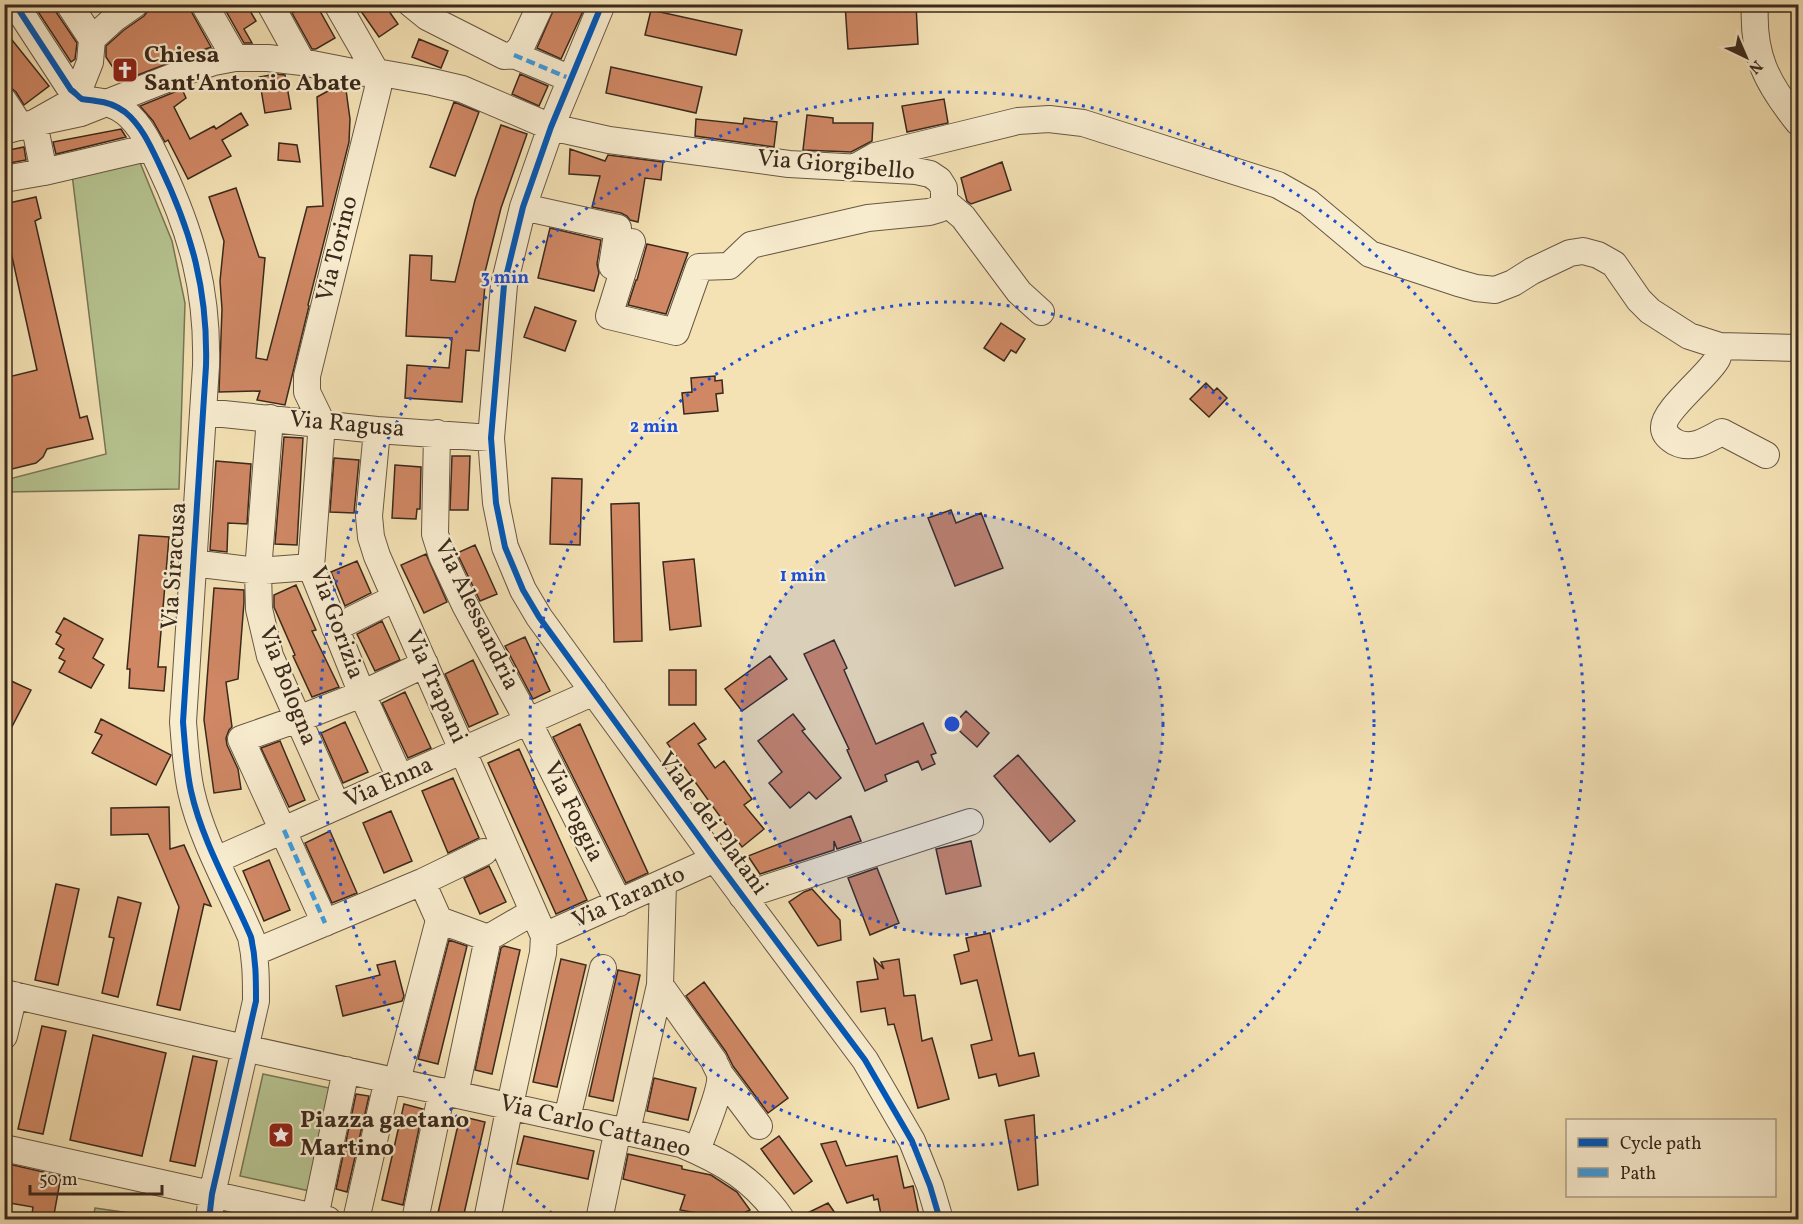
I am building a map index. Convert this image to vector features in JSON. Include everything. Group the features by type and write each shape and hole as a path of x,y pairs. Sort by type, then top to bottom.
{"street":[{"path":"15,4 81,101"},
{"path":"69,4 91,50"},
{"path":"204,4 235,58"},
{"path":"270,4 302,62"},
{"path":"337,4 376,72"},
{"path":"514,55 541,4"},
{"name":"Viale dei Platani","path":"602,4 551,127 523,207 504,285 491,438 496,503 505,547 523,590 539,617 715,860 865,1060 912,1141 930,1186 940,1220"},
{"path":"1755,4 1754,26 1760,63 1781,100 1798,122"},
{"path":"81,101 91,50 118,9"},
{"path":"424,9 504,56 514,55 571,79"},
{"name":"Via Giorgibello","path":"20,127 81,101 214,62 235,58 268,58 358,73 376,72 432,81 462,89 551,127 609,140 789,164 916,171 930,174 939,180 944,188 944,201 939,209 868,218 751,245 729,266 699,267 676,332 609,316"},
{"name":"Via Torino","path":"322,423 307,392 307,376 378,88 376,72"},
{"path":"4,101 44,172"},
{"name":"Via Siracusa","path":"81,101 124,111 137,123 171,187 186,226 203,292 207,332 204,412 183,722 186,760 201,825 251,937 255,952 256,1001 212,1194 209,1220"},
{"path":"856,166 875,156 1018,121 1049,119 1083,123 1278,185 1308,202 1370,254 1476,288 1495,290 1570,253 1583,251 1598,255 1614,264 1639,300 1650,311 1689,336 1720,346 1798,348"},
{"path":"4,179 151,147"},
{"path":"944,201 963,217 1018,292 1041,312"},
{"path":"523,207 618,228 606,304 609,316"},
{"path":"609,316 632,242"},
{"path":"1720,346 1716,360 1673,409 1664,422 1663,429 1675,442 1686,445 1698,445 1722,432 1766,455"},
{"name":"Via Ragusa","path":"204,412 377,430 491,438"},
{"name":"Via Bologna","path":"270,418 258,571 259,609 270,656 337,806"},
{"name":"Via Gorizia","path":"322,423 311,567 362,694 400,778"},
{"name":"Via Trapani","path":"377,430 369,516 371,537 377,556 544,936"},
{"name":"Via Alessandria","path":"437,433 435,534 438,545 465,605 528,721"},
{"path":"192,563 258,571 311,567"},
{"path":"335,627 395,598"},
{"path":"325,923 241,739 362,694 425,664"},
{"name":"Via Enna","path":"216,860 594,692"},
{"name":"Via Foggia","path":"528,721 619,903"},
{"path":"742,896 970,822"},
{"path":"255,952 422,882 484,852"},
{"name":"Via Taranto","path":"544,936 715,860"},
{"path":"356,1220 439,920 422,882"},
{"path":"599,1220 660,985 663,884"},
{"path":"415,1220 488,938 533,912"},
{"path":"439,920 488,938"},
{"path":"487,1220 543,953 544,936"},
{"path":"567,1118 603,968"},
{"path":"660,985 714,1061 720,1074 759,1126"},
{"path":"4,1036 9,994"},
{"name":"Via Carlo Cattaneo","path":"9,994 681,1144 708,1155 734,1171 756,1188 780,1219"},
{"path":"4,1148 322,1218 346,1070"},
{"path":"697,1150 719,1085 720,1074"}],"green space":[{"path":"139,160 172,241 185,303 179,489 5,492 5,480 106,454 72,174"},
{"name":"Piazza gaetano Martino","path":"263,1074 334,1089 310,1191 240,1176"},
{"path":"95,1208 157,1217 157,1219 93,1219"}],"building":[{"path":"33,4 54,4 56,12 77,43 75,59 71,62"},
{"path":"150,4 189,4 211,47 122,81 106,57 106,46 144,16"},
{"path":"222,4 246,4 256,21 244,29 252,43 244,43"},
{"path":"306,4 316,4 335,38 316,49 312,49 292,13"},
{"path":"356,4 384,4 398,24 379,37"},
{"path":"556,4 573,4 584,9 561,59 537,48"},
{"path":"845,4 916,4 918,44 848,49"},
{"path":"651,10 742,30 736,55 645,35"},
{"path":"4,30 49,86 24,105 16,92 4,86"},
{"path":"419,39 448,51 441,68 412,57"},
{"path":"611,67 702,87 696,113 606,93"},
{"path":"520,74 548,86 539,106 512,94"},
{"path":"285,75 291,109 265,113 259,77"},
{"path":"182,89 186,98 174,107 190,139 214,126 216,129 241,113 248,125 222,140 231,156 188,179 168,140 165,142 153,121 140,106"},
{"path":"346,90 350,119 349,142 285,405 257,400 260,391 219,392 222,309 220,281 224,241 209,197 236,188 259,257 265,258 256,358 267,360 307,207 323,206 317,97 328,91"},
{"path":"944,99 948,123 907,132 902,106"},
{"path":"454,102 479,112 455,176 430,167"},
{"path":"807,115 833,118 833,123 873,123 872,141 851,152 803,150"},
{"path":"744,118 777,122 774,147 695,136 696,119 743,124"},
{"path":"501,125 527,134 501,208 482,284 485,285 479,351 466,350 462,402 405,398 407,365 449,368 452,338 406,336 410,255 432,256 431,280 455,282 475,200"},
{"path":"121,129 126,137 56,154 53,142"},
{"path":"279,143 297,145 300,162 278,160"},
{"path":"24,147 26,160 4,164 4,151"},
{"path":"570,149 605,161 608,155 663,162 661,180 645,178 638,222 630,220 621,213 592,207 600,176 569,174"},
{"path":"1002,162 1011,190 971,204 967,201 961,178"},
{"path":"36,197 41,218 35,221 80,418 87,416 93,439 47,449 36,463 12,469 4,466 4,378 37,370 11,252 4,253 4,204"},
{"path":"550,228 601,240 597,264 599,273 594,291 538,278"},
{"path":"647,244 688,253 666,314 628,305"},
{"path":"535,307 576,321 565,351 524,337"},
{"path":"1001,323 1025,339 1016,353 1011,350 1004,361 984,348"},
{"path":"715,376 715,381 722,380 723,393 716,394 718,411 684,414 682,393 692,392 691,378"},
{"path":"1206,383 1214,391 1217,388 1227,398 1209,417 1190,399"},
{"path":"284,437 303,438 297,545 275,544"},
{"path":"452,456 470,456 468,510 450,510"},
{"path":"334,458 359,460 354,513 330,512"},
{"path":"216,461 251,464 247,524 228,523 227,552 210,550"},
{"path":"395,465 421,467 420,509 417,509 416,519 392,518"},
{"path":"552,478 582,479 580,545 550,544"},
{"path":"639,503 642,641 614,642 611,504"},
{"path":"951,510 956,523 981,513 1003,568 955,586 928,518"},
{"path":"139,535 169,537 158,667 166,667 164,691 129,688 130,669 127,669"},
{"path":"475,545 497,594 480,601 457,553"},
{"path":"426,554 447,602 424,613 401,565"},
{"path":"694,559 701,626 670,630 663,562"},
{"path":"357,561 371,593 345,606 331,572"},
{"path":"296,585 316,630 312,631 339,687 312,697 274,607 274,595"},
{"path":"214,588 244,590 244,602 238,679 226,682 232,727 226,738 238,769 241,789 214,793 204,720"},
{"path":"64,618 103,639 93,658 104,665 91,688 59,672 65,661 59,658 64,649 56,644 61,635 56,632"},
{"path":"382,621 400,660 375,671 357,634"},
{"path":"525,637 550,691 533,699 505,646"},
{"path":"834,640 847,668 844,670 876,744 923,723 936,753 931,755 935,764 922,770 918,761 885,775 887,781 865,791 847,750 849,749 804,654"},
{"path":"770,656 787,679 742,711 725,689"},
{"path":"473,660 498,714 469,727 445,674"},
{"path":"669,670 696,670 696,705 669,705"},
{"path":"9,680 31,690 4,742 4,689"},
{"path":"405,692 431,748 408,758 382,703"},
{"path":"966,711 989,733 977,747 953,725"},
{"path":"793,714 805,729 802,731 841,778 816,799 809,792 790,808 769,783 782,772 758,741"},
{"path":"101,719 171,755 156,785 92,753 102,735 95,732"},
{"path":"345,722 368,772 343,783 321,733"},
{"path":"694,723 706,739 698,744 715,768 724,761 752,799 744,805 764,829 742,847 667,743"},
{"path":"580,724 648,873 626,883 553,737"},
{"path":"280,741 305,800 289,807 261,748"},
{"path":"519,749 587,900 556,914 488,763"},
{"path":"1018,755 1075,821 1050,842 994,776"},
{"path":"453,778 479,838 448,853 422,791"},
{"path":"169,807 170,849 184,845 211,906 204,904 180,1010 157,1005 179,907 148,834 111,835 111,808"},
{"path":"391,811 412,861 384,873 363,823"},
{"path":"851,816 861,841 837,849 834,841 834,850 760,874 748,856"},
{"path":"330,831 357,893 332,903 305,843"},
{"path":"971,841 981,886 946,894 936,849"},
{"path":"269,860 290,910 264,921 243,871"},
{"path":"489,866 506,902 480,914 464,878"},
{"path":"877,868 899,923 870,935 848,878"},
{"path":"56,884 79,889 58,985 35,980"},
{"path":"812,889 840,920 841,940 818,946 789,902"},
{"path":"118,897 141,903 118,997 102,993 114,938 109,937"},
{"path":"990,933 1019,1056 1034,1053 1039,1076 999,1086 996,1074 979,1078 971,1045 992,1040 977,980 961,984 954,955 969,951 966,938"},
{"path":"449,940 467,946 438,1064 418,1059"},
{"path":"504,946 520,950 492,1074 475,1070 501,948"},
{"path":"561,959 586,965 557,1087 533,1082"},
{"path":"874,959 884,969 881,962 899,959 904,996 915,995 922,1041 932,1038 949,1099 918,1108 894,1024 888,1025 885,1008 861,1012 857,982 878,979"},
{"path":"395,961 404,996 402,1001 343,1016 336,986 380,975 377,965"},
{"path":"618,970 640,975 613,1101 589,1096"},
{"path":"704,982 788,1098 768,1113 686,996"},
{"path":"42,1026 66,1031 43,1134 18,1129"},
{"path":"93,1035 166,1053 142,1156 70,1140"},
{"path":"193,1056 217,1061 195,1166 170,1161"},
{"path":"654,1078 696,1088 688,1120 647,1111"},
{"path":"356,1094 369,1096 347,1192 336,1189"},
{"path":"404,1104 423,1109 403,1205 382,1200"},
{"path":"1034,1115 1038,1185 1018,1190 1005,1120"},
{"path":"460,1116 485,1122 463,1218 438,1213"},
{"path":"524,1136 594,1151 588,1179 517,1164"},
{"path":"779,1136 812,1181 794,1194 761,1149"},
{"path":"836,1141 846,1166 897,1156 904,1188 913,1186 920,1220 882,1220 878,1199 874,1200 873,1195 847,1203 821,1144"},
{"path":"628,1154 711,1175 737,1192 750,1210 729,1220 705,1220 702,1214 680,1210 685,1195 623,1179"},
{"path":"4,1163 61,1176 53,1220 31,1220 33,1207 4,1202"},
{"path":"828,1203 840,1220 797,1220 797,1218"}],"marked path":[{"path":"514,55 571,79"},
{"path":"284,830 325,923"}],"cycle path":[{"path":"15,4 71,90 82,99 104,102 119,108 141,130 160,166 181,215 201,287 206,366 183,722 188,774 196,810 210,847 251,937 256,985 256,1001 212,1194 209,1220"},
{"path":"602,4 551,127 523,207 504,285 491,438 496,503 505,547 523,590 539,617 865,1060 912,1141 930,1186 940,1220"}],"place":[{"name":"Chiesa Sant'Antonio Abate","path":"125,70"},
{"name":"Piazza gaetano Martino","path":"281,1135"}]}
